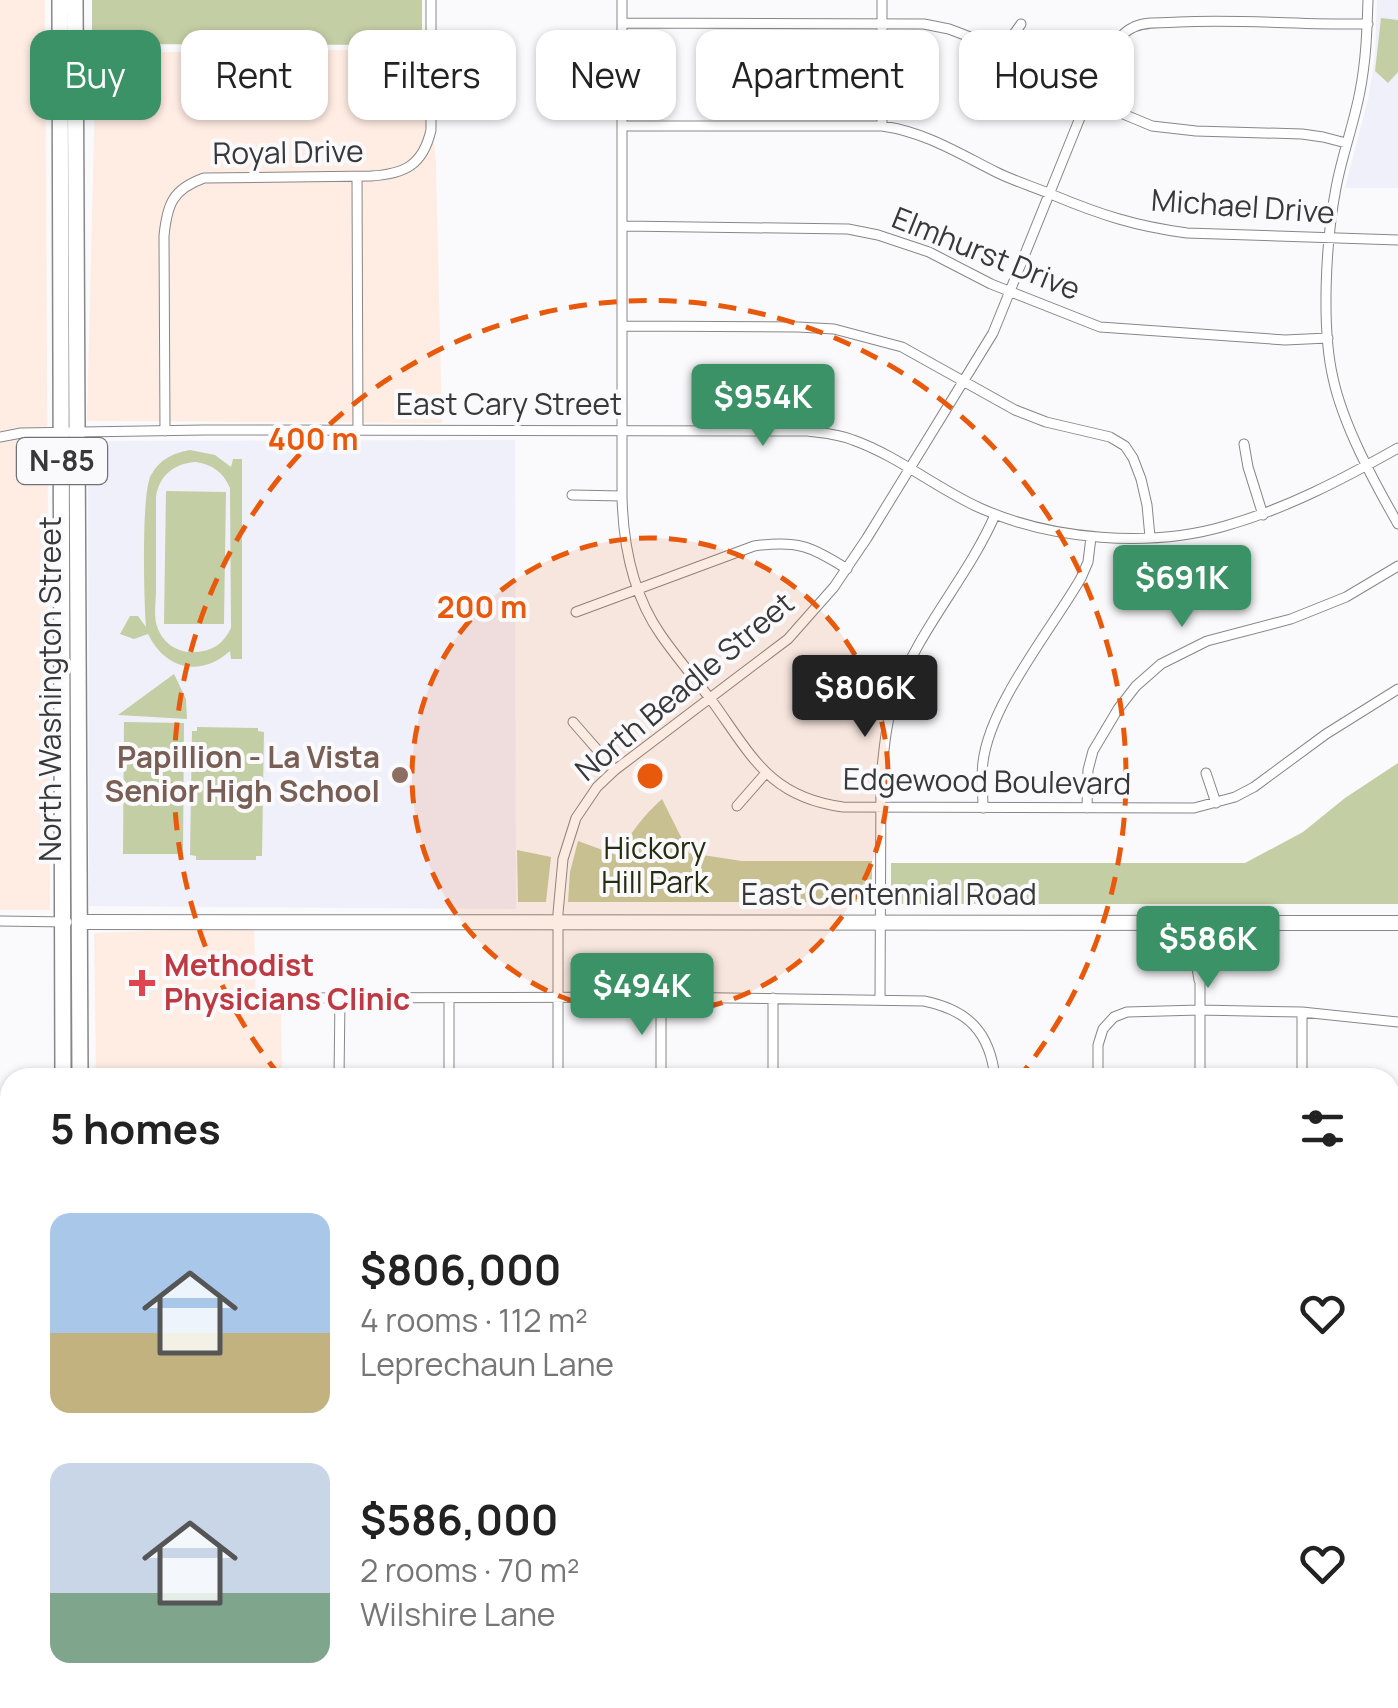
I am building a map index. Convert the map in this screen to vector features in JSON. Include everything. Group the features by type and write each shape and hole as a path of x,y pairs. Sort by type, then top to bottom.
{"main road":[{"name":"North Washington Street","path":"60,0 70,433"},
{"name":"North Washington Street","path":"74,0 70,433 72,922 79,1068"},
{"name":"North Washington Street","path":"65,1068 72,922"}],"street":[{"name":"Royal Drive","path":"165,430 164,236 173,199 204,178 388,175 419,159 431,130 431,0"},
{"name":"Edgewood Boulevard","path":"622,0 622,496 629,561 658,631 765,774 795,793 826,805 1194,808 1236,797 1254,787 1326,734 1398,689"},
{"path":"882,0 882,126"},
{"path":"1368,0 1360,92 1336,185 1329,239 1328,338 1332,375 1342,410 1398,524"},
{"name":"North Beadle Street","path":"1130,30 1198,21 1368,24"},
{"path":"622,23 924,24 959,33"},
{"path":"1017,30 1021,24"},
{"path":"1134,119 1152,126 1302,134 1346,143"},
{"name":"North Beadle Street","path":"558,1068 558,923 562,859 571,830 587,801 615,770 788,639 834,588 992,333 1079,120"},
{"name":"Michael Drive","path":"624,126 898,128 942,143 998,173 1120,222 1186,234 1398,240"},
{"path":"357,177 358,430"},
{"name":"Elmhurst Drive","path":"623,226 848,229 878,234 930,252 1010,291 1092,324 1284,340 1328,338"},
{"path":"623,326 798,327 834,330 902,347 1014,410 1110,437 1125,446 1141,479 1150,537"},
{"name":"East Cary Street","path":"0,437 165,430 808,430 849,438 877,450 995,515 1029,526 1091,537 1176,536 1221,528 1262,514 1398,448"},
{"path":"1244,444 1262,514"},
{"path":"572,496 622,496"},
{"path":"880,1000 881,808 884,744 890,713 906,669 995,515"},
{"path":"984,808 982,763 997,714 1081,578 1088,562 1091,537"},
{"path":"576,612 754,546 800,544 846,569"},
{"path":"1087,808 1093,751 1118,709 1160,664 1207,641 1291,619 1346,597 1398,566"},
{"path":"870,708 890,713"},
{"path":"573,722 615,770"},
{"path":"737,806 765,774"},
{"path":"1206,774 1216,802"},
{"path":"0,921 72,922"},
{"name":"East Centennial Road","path":"72,922 1398,923"},
{"path":"1200,923 1207,946 1200,984 1200,1068"},
{"path":"265,998 924,1001 941,1004 974,1024 990,1051 993,1068"},
{"path":"340,998 340,1068"},
{"path":"448,1068 449,998"},
{"path":"661,998 661,1068"},
{"path":"773,998 773,1068"},
{"path":"1098,1068 1103,1029 1114,1017 1127,1012 1302,1012 1398,1022"},
{"path":"1302,1012 1302,1068"}],"shaded area":[{"path":"0,0 45,0 45,30 30,30 30,120 46,120 50,910 0,910"},
{"path":"1377,0 1398,0 1398,188 1345,188 1369,95"},
{"path":"328,50 348,50 348,120 432,120 442,423 87,421 94,120 161,120 161,52 181,52 181,120 328,120"},
{"path":"515,440 516,909 89,906 88,441"},
{"path":"254,927 256,1002 281,1002 282,1068 96,1068 94,933"}],"green space":[{"path":"92,0 422,0 422,30 348,30 348,45 328,45 328,30 181,30 181,44 161,44 161,30 92,30"},
{"path":"1381,18 1398,20 1398,72 1388,83 1375,71"},
{"path":"190,450 215,455 231,467 233,459 242,459 242,659 231,659 230,651 207,665 195,667 184,666 164,655 148,634 134,639 120,634 130,616 138,616 146,627 144,524 151,475 163,461","holes":["196,462 212,467 230,488 231,628 212,648 189,652 168,643 156,625 156,497 169,472"]},
{"path":"166,491 226,492 224,624 164,624"},
{"path":"174,674 186,699 187,719 118,715"},
{"path":"124,722 184,723 183,854 123,854"},
{"path":"197,727 258,728 264,732 262,856 256,856 256,860 196,860 196,856 190,855 192,731 197,731"},
{"path":"1398,763 1398,904 891,904 891,863 1245,863 1303,832"},
{"name":"Hickory Hill Park","path":"662,799 689,853 742,861 872,861 872,902 568,902 578,841 619,856 637,825"},
{"name":"Hickory Hill Park","path":"517,850 551,857 546,902 518,902"}],"place":[{"name":"Papillion - La Vista Senior High School","path":"400,775"},
{"name":"Methodist Physicians Clinic","path":"142,983"}]}
